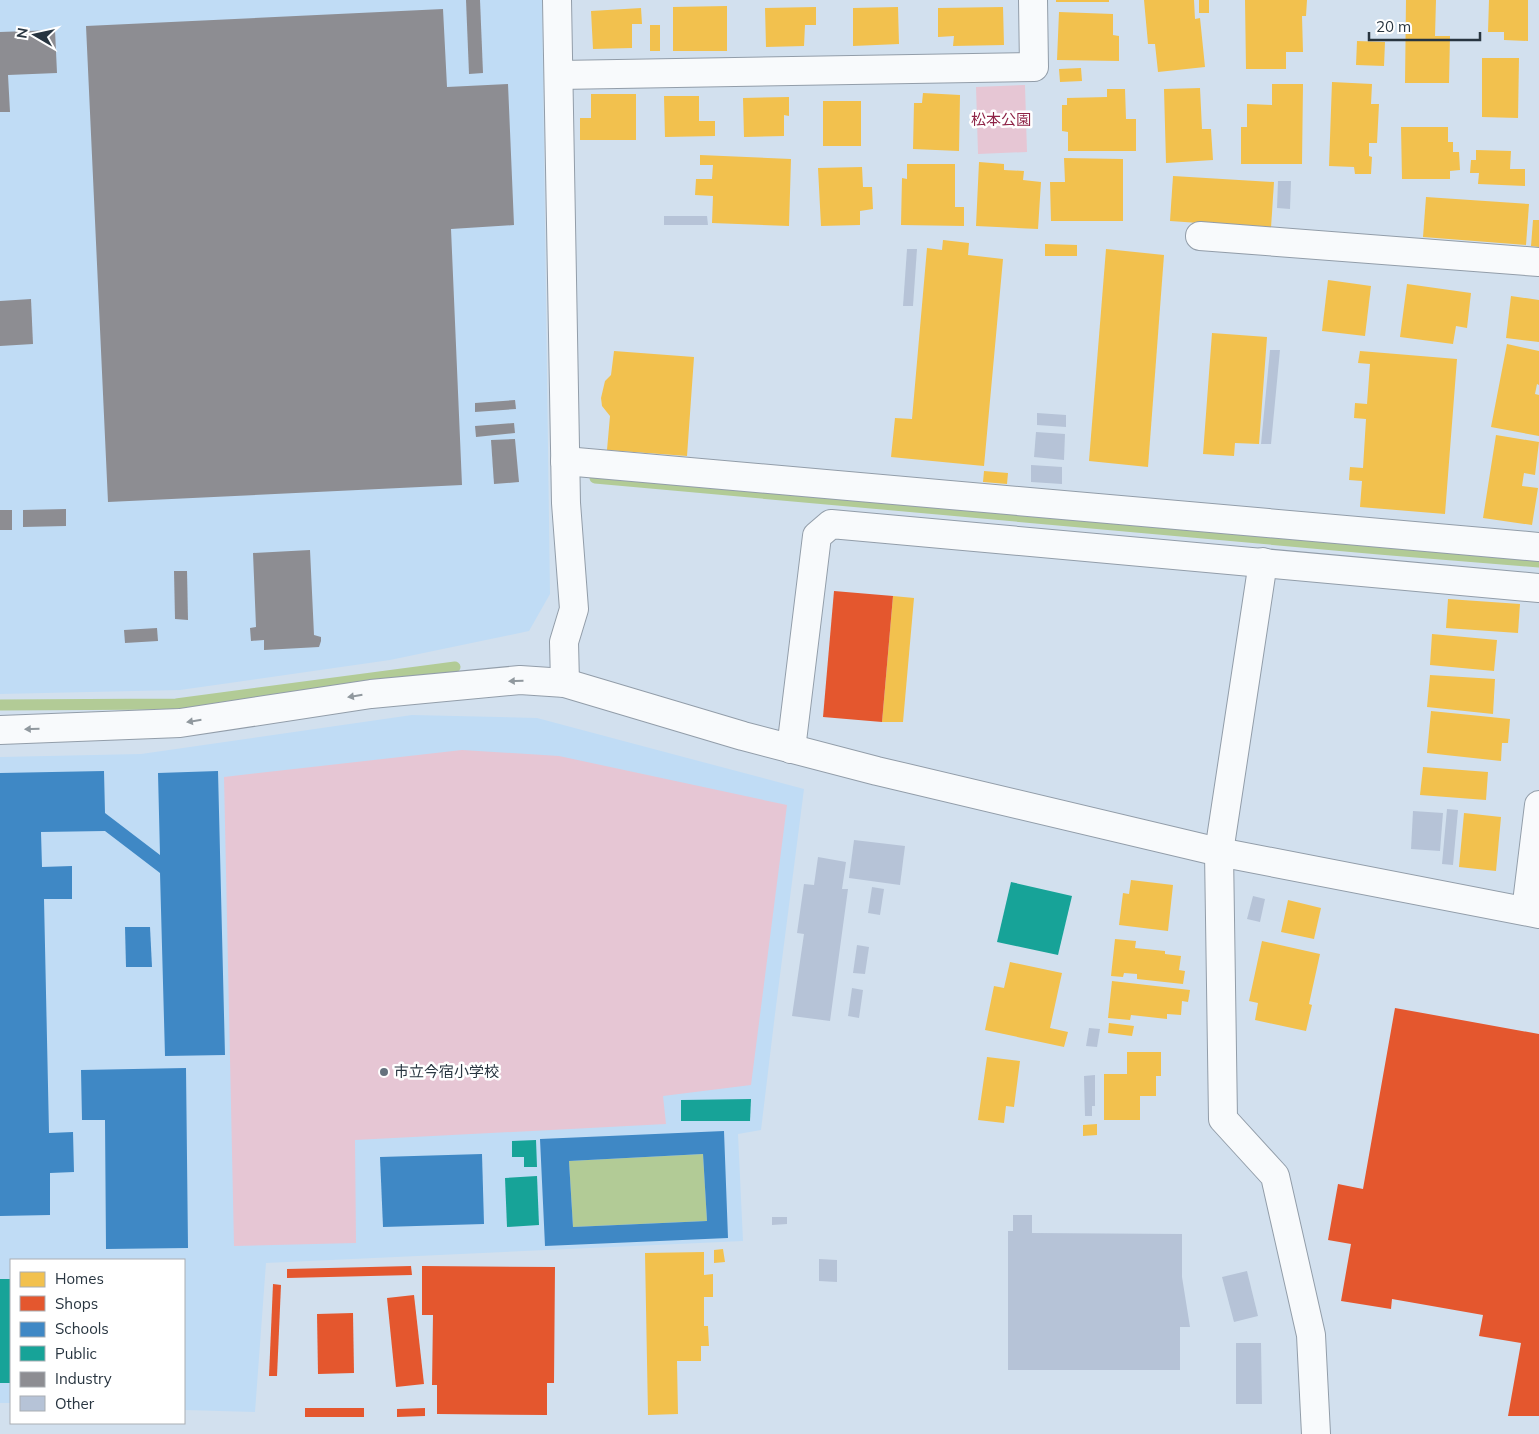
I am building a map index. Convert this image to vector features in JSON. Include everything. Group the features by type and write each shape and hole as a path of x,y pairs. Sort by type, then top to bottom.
{"street":[{"path":"557,0 566,503 574,609 564,642 565,683"},
{"path":"559,75 1034,67 1033,0"},
{"path":"1200,236 1539,262"},
{"path":"565,461 1539,548"},
{"path":"792,749 817,536 832,524 1539,588"},
{"path":"1263,562 1219,852 1223,1119 1275,1176 1312,1335 1316,1434"},
{"path":"0,730 180,723 371,694 520,680 565,683 743,736 877,771 1219,852 1533,912 1539,805"}],"shaded area":[{"path":"0,0 542,0 550,594 529,631 390,660 180,690 0,694"},
{"name":"市立今宿小学校","path":"412,715 537,718 804,789 761,1130 738,1134 743,1241 266,1263 255,1412 185,1410 185,1259 10,1259 10,1403 0,1403 0,757 141,754"},
{"path":"703,1154 707,1221 573,1227 569,1161"}],"green space":[{"name":"松本公園","path":"1025,85 1027,152 978,154 976,87"},
{"path":"462,750 559,756 787,805 751,1085 663,1096 666,1124 355,1140 356,1243 234,1246 224,777"}],"building: Homes":[{"path":"1056,0 1109,0 1109,2 1056,2"},
{"path":"1144,0 1194,0 1195,19 1200,18 1205,67 1158,72 1155,44 1148,44"},
{"path":"1199,0 1209,0 1209,13 1199,13"},
{"path":"1245,0 1307,0 1306,16 1302,16 1303,52 1286,52 1286,69 1246,69"},
{"path":"1406,0 1436,0 1435,36 1450,36 1449,83 1405,83"},
{"path":"1489,0 1528,0 1528,41 1504,40 1504,32 1488,32"},
{"path":"727,6 727,51 673,51 673,7"},
{"path":"816,7 816,25 805,25 804,46 766,47 765,8"},
{"path":"898,7 899,44 853,46 853,8"},
{"path":"1003,7 1004,45 953,46 954,36 938,37 938,8"},
{"path":"641,8 642,24 632,24 632,48 593,49 591,11"},
{"path":"1059,12 1113,14 1113,35 1119,36 1119,61 1057,60"},
{"path":"650,25 660,25 660,51 650,51"},
{"path":"1357,41 1385,42 1384,66 1356,65"},
{"path":"1482,58 1519,58 1518,118 1482,117"},
{"path":"1081,68 1082,81 1060,82 1059,69"},
{"path":"1332,82 1372,84 1371,104 1379,104 1377,143 1369,143 1369,156 1372,157 1371,174 1355,174 1354,167 1329,166"},
{"path":"1272,84 1303,84 1302,164 1241,164 1241,127 1247,127 1247,104 1272,105"},
{"path":"1200,88 1202,129 1211,129 1213,160 1166,163 1164,89"},
{"path":"1107,89 1125,89 1126,119 1136,119 1136,151 1068,151 1068,132 1062,131 1062,105 1067,105 1067,98 1107,97"},
{"path":"923,93 960,95 959,151 913,149 914,103 922,103"},
{"path":"591,94 636,94 636,140 580,140 580,118 591,118"},
{"path":"664,96 699,96 699,121 715,121 715,136 665,137"},
{"path":"789,97 789,116 784,115 784,136 744,137 743,98"},
{"path":"823,101 861,101 861,146 823,146"},
{"path":"1401,127 1448,127 1448,142 1453,142 1453,152 1459,152 1460,170 1450,171 1450,179 1402,179"},
{"path":"1476,150 1511,151 1510,169 1525,169 1525,186 1478,184 1479,173 1470,173 1471,160 1476,160"},
{"path":"700,155 791,159 789,226 712,223 713,196 695,195 696,179 712,179 713,165 700,165"},
{"path":"1064,158 1123,159 1123,221 1051,221 1050,182 1065,182"},
{"path":"979,162 1004,164 1004,170 1024,171 1023,180 1041,182 1038,229 976,226"},
{"path":"907,164 955,164 955,207 964,207 964,226 901,225 902,178 907,179"},
{"path":"862,167 863,187 872,187 873,209 860,211 860,225 821,226 818,168"},
{"path":"1173,176 1274,182 1271,228 1170,221"},
{"path":"1426,197 1529,204 1526,245 1423,237"},
{"path":"1533,220 1539,220 1539,247 1531,246"},
{"path":"943,240 969,243 968,255 1003,259 984,466 891,457 895,418 912,419 927,248 942,250"},
{"path":"1045,244 1077,245 1077,256 1045,256"},
{"path":"1106,249 1164,255 1148,467 1089,461"},
{"path":"1328,280 1371,286 1365,336 1322,331"},
{"path":"1407,284 1471,293 1467,328 1456,326 1453,344 1400,337"},
{"path":"1511,296 1539,300 1539,342 1506,338"},
{"path":"1212,333 1267,337 1259,444 1235,443 1234,456 1203,454"},
{"path":"1507,344 1539,351 1539,385 1537,384 1535,394 1539,395 1539,436 1491,427"},
{"path":"614,351 694,357 687,456 607,450 610,416 602,406 601,398 605,381 611,375"},
{"path":"1360,351 1457,359 1445,514 1360,507 1362,481 1349,480 1350,467 1363,468 1366,419 1354,418 1355,403 1367,404 1370,364 1358,363"},
{"path":"1496,435 1539,442 1535,475 1524,473 1522,486 1538,488 1532,525 1483,518"},
{"path":"984,471 1008,473 1007,484 983,482"},
{"path":"893,596 914,598 903,722 882,722"},
{"path":"1448,599 1520,604 1518,633 1446,628"},
{"path":"1432,634 1497,640 1494,671 1430,665"},
{"path":"1430,675 1495,679 1493,714 1427,707"},
{"path":"1431,711 1510,719 1508,743 1502,743 1501,761 1427,753"},
{"path":"1423,767 1488,772 1486,800 1420,795"},
{"path":"1464,813 1501,817 1496,871 1459,867"},
{"path":"1131,880 1173,885 1168,931 1119,925 1123,893 1129,894"},
{"path":"1288,900 1321,908 1314,939 1281,932"},
{"path":"1115,939 1136,941 1135,948 1165,951 1165,954 1181,956 1179,970 1185,971 1183,984 1137,979 1137,974 1124,973 1123,977 1111,976"},
{"path":"1262,941 1320,954 1309,1004 1312,1005 1306,1031 1255,1020 1258,1003 1249,1001"},
{"path":"1010,962 1062,973 1050,1028 1068,1032 1064,1047 985,1030 994,986 1004,988"},
{"path":"1112,981 1190,990 1188,1002 1182,1001 1181,1015 1167,1014 1167,1019 1131,1015 1130,1020 1108,1018"},
{"path":"1109,1023 1134,1026 1132,1036 1108,1033"},
{"path":"1127,1052 1161,1052 1161,1076 1156,1076 1156,1096 1140,1096 1140,1120 1104,1120 1104,1074 1127,1074"},
{"path":"987,1057 1020,1061 1014,1107 1006,1106 1004,1123 978,1120"},
{"path":"1097,1124 1097,1135 1083,1136 1083,1125"},
{"path":"723,1249 725,1262 714,1263 714,1250"},
{"path":"704,1252 704,1275 713,1274 713,1297 704,1297 704,1326 708,1326 709,1346 701,1346 701,1361 677,1361 678,1414 648,1415 645,1253"}],"building: Shops":[{"path":"834,591 893,596 882,722 823,717"},
{"path":"1395,1008 1539,1034 1539,1416 1508,1416 1521,1343 1479,1336 1483,1315 1392,1299 1391,1309 1341,1301 1351,1244 1328,1240 1338,1184 1363,1189"},
{"path":"411,1266 412,1275 287,1278 287,1269"},
{"path":"422,1266 555,1267 554,1383 547,1383 547,1415 437,1414 437,1385 432,1385 433,1315 422,1315"},
{"path":"273,1284 281,1285 277,1376 269,1376"},
{"path":"414,1295 424,1384 396,1387 387,1298"},
{"path":"353,1313 354,1373 318,1374 317,1314"},
{"path":"305,1408 364,1408 364,1417 305,1417"},
{"path":"425,1408 425,1416 397,1417 397,1409"}],"building: Schools":[{"path":"104,771 105,813 160,855 158,773 218,771 225,1055 165,1056 160,873 105,831 41,832 42,867 72,866 72,899 44,899 49,1133 73,1132 74,1172 50,1173 50,1215 0,1216 0,773"},
{"path":"125,927 150,927 152,967 126,967"},
{"path":"186,1068 188,1248 106,1249 105,1120 82,1120 81,1070"},
{"path":"724,1131 728,1238 545,1246 540,1139","holes":["703,1154 707,1221 573,1227 569,1161"]},
{"path":"482,1154 484,1224 383,1227 380,1157"}],"building: Public":[{"path":"1011,882 1072,896 1058,955 997,942"},
{"path":"751,1099 750,1121 681,1121 681,1100"},
{"path":"536,1140 537,1167 524,1167 524,1157 512,1157 512,1141"},
{"path":"537,1176 539,1225 507,1227 505,1178"},
{"path":"0,1279 10,1279 10,1383 0,1383"}],"building: Industry":[{"path":"466,0 480,0 483,73 469,74"},
{"path":"443,9 447,87 508,84 514,225 451,229 462,485 108,502 86,26"},
{"path":"55,30 57,73 8,75 10,112 0,112 0,32"},
{"path":"31,299 33,344 0,346 0,301"},
{"path":"515,400 516,409 475,412 475,403"},
{"path":"514,423 515,433 476,437 475,426"},
{"path":"515,439 519,482 494,484 491,440"},
{"path":"66,509 66,526 23,527 23,510"},
{"path":"0,510 12,510 12,530 0,530"},
{"path":"310,550 314,635 321,637 319,647 264,650 264,640 251,641 250,628 256,627 253,553"},
{"path":"174,571 187,571 188,620 175,619"},
{"path":"157,628 158,641 125,643 124,630"}],"building: Other":[{"path":"1278,181 1291,181 1290,209 1277,208"},
{"path":"664,216 707,216 708,225 664,225"},
{"path":"907,249 917,249 913,306 903,306"},
{"path":"1270,350 1280,350 1271,444 1261,444"},
{"path":"1037,413 1066,415 1066,427 1037,425"},
{"path":"1036,432 1065,434 1064,460 1034,457"},
{"path":"1031,465 1062,467 1062,484 1031,482"},
{"path":"1447,809 1458,810 1453,865 1442,864"},
{"path":"1413,811 1443,813 1440,851 1411,849"},
{"path":"854,840 905,846 900,885 849,878"},
{"path":"818,857 846,862 842,889 848,889 830,1021 792,1016 804,934 797,933 804,884 814,885"},
{"path":"872,887 884,889 880,915 868,913"},
{"path":"1253,896 1265,899 1260,922 1247,919"},
{"path":"857,945 869,947 865,974 853,973"},
{"path":"852,988 863,990 859,1018 848,1016"},
{"path":"1089,1028 1100,1029 1097,1047 1086,1046"},
{"path":"1095,1075 1095,1106 1092,1106 1092,1116 1085,1116 1084,1076"},
{"path":"1013,1215 1032,1215 1032,1233 1182,1234 1182,1277 1190,1327 1180,1327 1180,1370 1008,1370 1008,1231 1013,1231"},
{"path":"772,1217 787,1217 787,1224 772,1225"},
{"path":"819,1259 837,1260 837,1282 819,1281"},
{"path":"1247,1271 1258,1316 1234,1322 1222,1277"},
{"path":"1236,1343 1261,1343 1262,1404 1236,1404"}],"waterway":[{"path":"595,478 1539,562"},
{"path":"0,705 176,704 455,667"}],"place":[{"name":"市立今宿小学校","path":"384,1072"}]}
